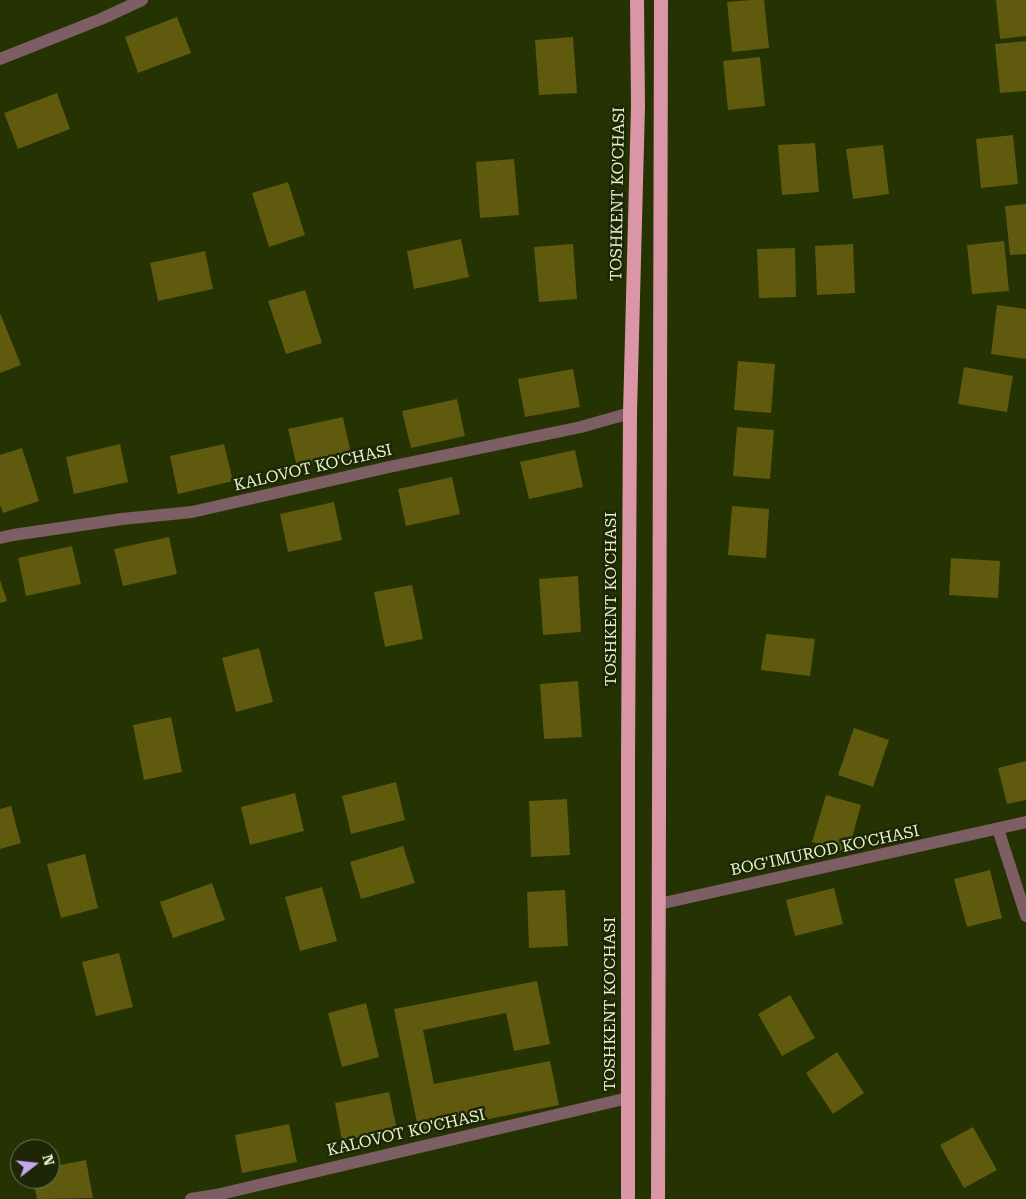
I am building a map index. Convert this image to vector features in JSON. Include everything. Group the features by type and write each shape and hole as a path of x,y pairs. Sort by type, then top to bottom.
{"highway":[{"name":"TOSHKENT KO'CHASI","path":"628,1199 630,413 638,106 636,0"},
{"path":"658,1199 661,0"}],"street":[{"path":"0,59 101,19 142,0"},
{"name":"KALOVOT KO'CHASI","path":"0,538 122,519 192,512 388,467 581,427 630,413"},
{"name":"BOG'IMUROD KO'CHASI","path":"659,904 1026,822"},
{"path":"998,829 1026,916"},
{"name":"KALOVOT KO'CHASI","path":"191,1199 216,1195 628,1098"}],"building":[{"path":"764,0 769,48 732,52 727,2"},
{"path":"996,0 1026,0 1026,36 1000,39"},
{"path":"177,17 191,53 138,73 125,37"},
{"path":"573,37 577,93 539,95 535,40"},
{"path":"1026,41 1026,91 1000,93 995,44"},
{"path":"760,57 765,106 728,110 723,61"},
{"path":"57,93 70,129 18,149 4,113"},
{"path":"1013,135 1018,184 981,188 976,139"},
{"path":"815,143 819,192 782,195 778,145"},
{"path":"883,145 889,194 853,199 846,149"},
{"path":"514,159 519,215 480,218 476,162"},
{"path":"288,182 305,235 269,247 252,193"},
{"path":"1026,204 1026,254 1010,255 1005,206"},
{"path":"461,239 469,277 414,289 407,251"},
{"path":"1004,241 1009,291 972,294 967,245"},
{"path":"573,244 577,299 539,302 534,247"},
{"path":"853,244 855,293 817,295 815,246"},
{"path":"795,248 796,297 759,298 757,249"},
{"path":"205,251 213,289 158,301 150,263"},
{"path":"305,290 322,343 286,354 268,301"},
{"path":"997,305 1026,309 1026,359 991,354"},
{"path":"0,313 21,365 0,373"},
{"path":"738,361 775,364 771,413 734,410"},
{"path":"964,367 1013,376 1007,412 958,404"},
{"path":"573,369 580,407 525,417 518,379"},
{"path":"457,399 465,436 411,448 402,411"},
{"path":"343,417 351,454 297,467 288,429"},
{"path":"737,427 774,430 770,479 733,476"},
{"path":"120,444 128,482 74,494 66,457"},
{"path":"224,444 233,481 178,494 170,456"},
{"path":"22,448 39,501 3,513 0,505 0,455"},
{"path":"575,450 583,487 529,499 520,462"},
{"path":"452,477 460,514 406,526 398,489"},
{"path":"334,502 342,540 288,552 280,514"},
{"path":"732,506 769,509 766,558 728,555"},
{"path":"169,537 177,574 123,586 114,549"},
{"path":"72,546 81,584 26,596 18,558"},
{"path":"951,558 1000,561 998,598 949,595"},
{"path":"578,576 581,632 543,635 539,579"},
{"path":"0,580 7,601 0,603"},
{"path":"412,585 423,639 385,647 374,592"},
{"path":"766,634 815,639 810,676 761,670"},
{"path":"259,648 273,702 236,712 222,658"},
{"path":"578,681 582,737 544,739 540,684"},
{"path":"171,717 182,772 144,780 133,725"},
{"path":"854,728 889,740 873,787 838,775"},
{"path":"1026,761 1026,800 1007,804 998,768"},
{"path":"396,782 405,820 351,834 342,796"},
{"path":"295,793 304,831 250,845 241,807"},
{"path":"826,795 861,805 848,853 812,842"},
{"path":"567,799 570,855 531,857 529,801"},
{"path":"11,806 21,843 0,849 0,809"},
{"path":"403,846 415,883 361,899 350,862"},
{"path":"85,854 98,908 61,918 47,864"},
{"path":"990,870 1002,918 967,927 954,879"},
{"path":"212,883 225,920 173,938 160,902"},
{"path":"322,887 337,941 300,951 285,897"},
{"path":"834,888 843,924 795,936 786,900"},
{"path":"565,890 568,946 529,948 527,892"},
{"path":"119,953 133,1007 96,1016 82,962"},
{"path":"537,981 550,1044 514,1051 506,1013 423,1030 434,1084 550,1061 559,1105 419,1133 394,1009"},
{"path":"790,995 815,1038 782,1056 758,1014"},
{"path":"366,1003 379,1057 342,1067 328,1013"},
{"path":"837,1052 864,1093 833,1114 806,1073"},
{"path":"389,1092 397,1130 342,1141 335,1103"},
{"path":"289,1124 297,1162 242,1173 235,1135"},
{"path":"973,1127 997,1170 964,1188 940,1145"},
{"path":"86,1160 93,1198 37,1199 35,1189 60,1189 60,1165"}]}
